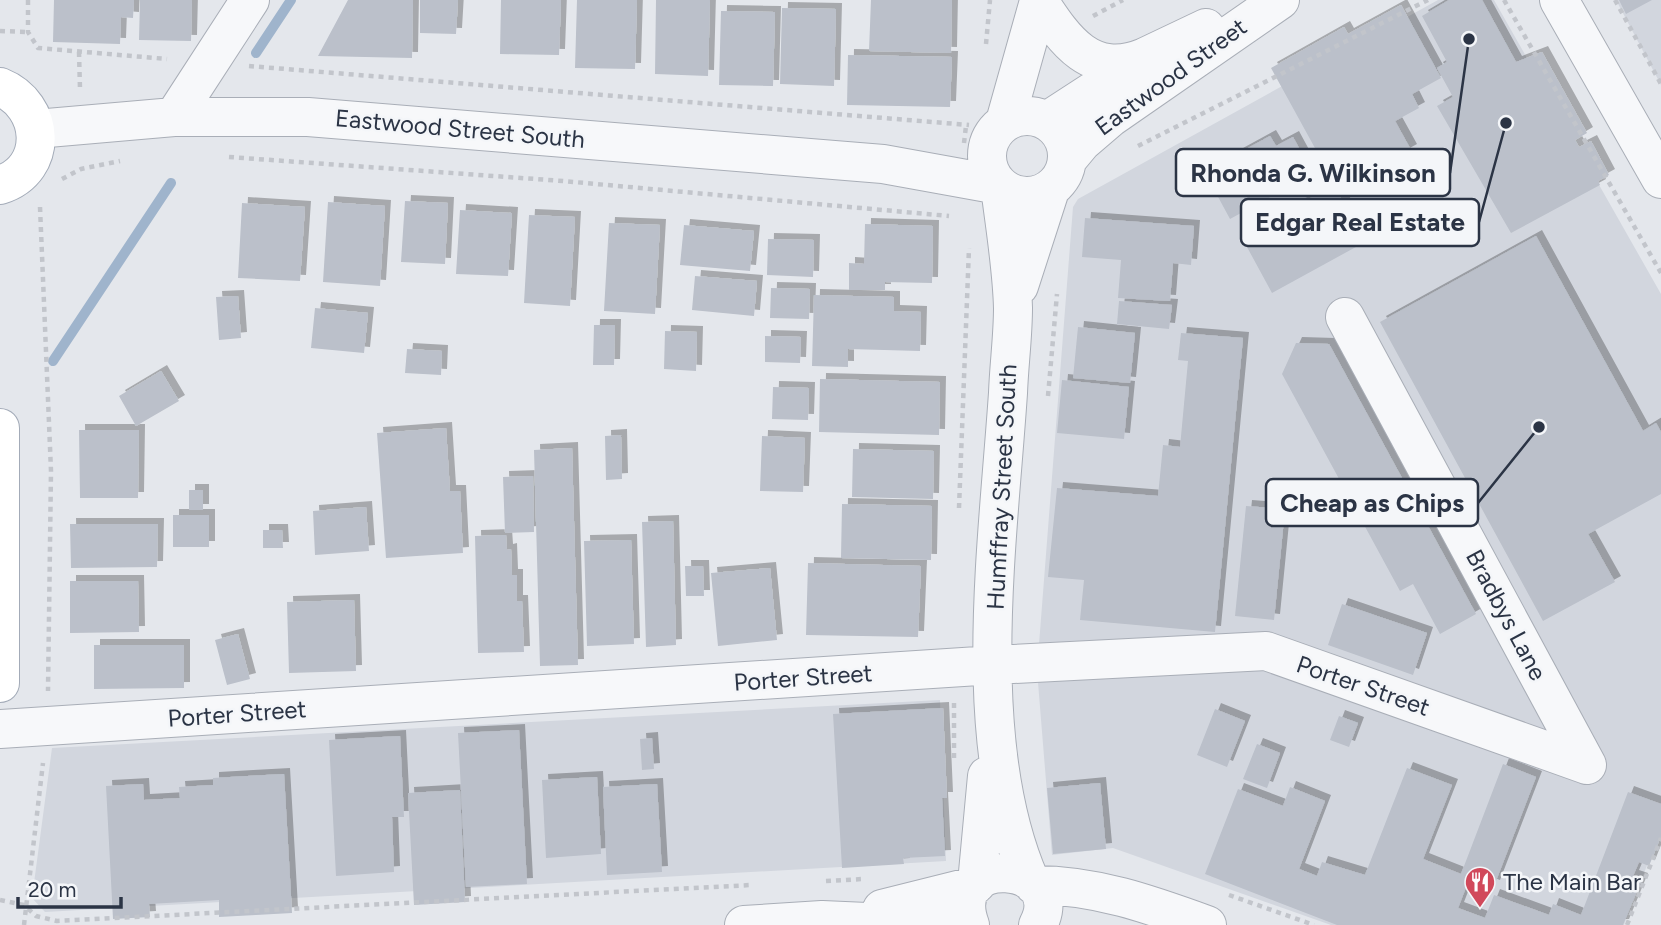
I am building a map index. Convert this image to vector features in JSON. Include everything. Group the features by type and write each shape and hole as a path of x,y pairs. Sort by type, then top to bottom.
{"main road":[{"path":"0,86 18,96 30,111 36,129 35,150 24,169 0,185"},
{"path":"0,428 0,683"}],"street":[{"path":"174,117 250,0"},
{"name":"Eastwood Street","path":"1046,121 1147,57 1269,0"},
{"name":"Eastwood Street","path":"1058,175 1082,142 1110,118 1280,0"},
{"path":"1559,0 1661,179"},
{"path":"1039,1 1066,40 1086,56 1116,62 1147,57"},
{"path":"1039,1 1038,50 1046,121"},
{"path":"991,127 1028,116 1046,121 1063,136 1058,175 1037,195 1021,196 1000,186 987,162 991,127 1039,1"},
{"name":"Eastwood Street South","path":"36,129 174,117 308,117 884,164 1000,186"},
{"name":"Eastwood Street South","path":"884,164 947,154 991,127"},
{"name":"Humffray Street South","path":"1013,308 1034,230 1058,175"},
{"name":"Humffray Street South","path":"970,925 966,911 975,885 994,665 1013,308 1000,186"},
{"name":"Bradbys Lane","path":"1345,317 1587,765"},
{"name":"Porter Street","path":"0,729 994,665 1266,652 1587,765"},
{"name":"Humffray Street South","path":"994,665 1002,786 1013,839 1036,907"},
{"path":"822,920 913,903 975,885 986,876 1009,871 1036,907 1072,886 1116,894 1207,925"},
{"path":"744,925 822,920 934,925"}],"path":[{"path":"28,0 28,32 38,48 991,127"},
{"path":"1086,20 1123,0"},
{"path":"1136,147 1428,0"},
{"path":"1504,0 1661,273"},
{"path":"1615,0 1661,84"},
{"path":"0,31 28,32"},
{"path":"218,156 563,181 959,217"},
{"path":"53,186 81,169 130,159"},
{"path":"24,925 24,905 47,727 51,471 39,209 42,201"},
{"path":"959,515 969,240"},
{"path":"1627,925 1661,838"},
{"path":"819,881 874,878"},
{"path":"0,900 24,905 44,920 57,921 763,884"}],"shaded area":[{"path":"1438,0 1494,0 1661,294 1661,829 1624,925 1331,925 1113,848 1052,855 1037,670 1073,207 1078,199"},
{"path":"1616,0 1661,0 1661,85"},
{"path":"940,700 946,861 45,912 32,898 52,748"}],"building":[{"path":"54,0 134,0 133,18 121,17 120,44 53,42"},
{"path":"140,0 192,0 191,41 139,40"},
{"path":"348,0 413,0 412,58 318,56"},
{"path":"420,0 458,0 456,34 420,33"},
{"path":"501,0 561,0 559,55 500,54"},
{"path":"577,0 637,0 635,69 575,68"},
{"path":"656,0 710,0 708,76 655,74"},
{"path":"871,0 952,0 951,53 869,51"},
{"path":"1449,0 1482,0 1516,62 1542,52 1587,133 1575,140 1579,147 1591,141 1609,175 1598,181 1600,185 1511,233 1437,106 1453,97 1437,68 1447,62 1422,16"},
{"path":"1619,0 1652,0 1626,14"},
{"path":"1401,5 1441,78 1412,94 1419,108 1395,121 1411,150 1338,190 1271,68 1344,27 1348,34"},
{"path":"782,8 836,9 834,86 780,84"},
{"path":"721,11 775,12 773,86 719,85"},
{"path":"848,55 952,57 950,107 847,105"},
{"path":"1270,136 1276,146 1293,137 1313,174 1230,219 1210,182 1231,171 1226,160"},
{"path":"1334,185 1365,242 1272,293 1241,236"},
{"path":"405,201 448,203 445,264 401,262"},
{"path":"328,202 385,206 380,286 323,282"},
{"path":"242,203 305,207 300,281 238,278"},
{"path":"460,210 512,213 508,276 456,274"},
{"path":"529,215 575,217 570,306 524,303"},
{"path":"1085,218 1194,226 1191,265 1173,263 1170,301 1118,298 1121,260 1082,257"},
{"path":"609,223 660,225 655,314 604,311"},
{"path":"865,224 933,226 932,283 885,282 885,290 849,290 849,263 864,264"},
{"path":"684,225 754,231 750,271 680,265"},
{"path":"1536,236 1643,431 1656,423 1661,432 1661,494 1588,534 1615,582 1543,621 1380,322"},
{"path":"768,239 814,240 813,277 767,275"},
{"path":"695,276 757,281 754,316 692,310"},
{"path":"771,288 810,289 809,319 770,318"},
{"path":"814,295 894,297 894,311 921,312 920,351 848,349 848,367 812,366"},
{"path":"238,296 241,338 219,340 216,297"},
{"path":"1119,301 1172,305 1169,329 1117,324"},
{"path":"315,308 368,313 364,353 311,348"},
{"path":"594,325 615,325 614,365 593,365"},
{"path":"1078,327 1135,333 1130,383 1073,378"},
{"path":"665,331 697,332 696,371 664,369"},
{"path":"1181,333 1243,338 1215,632 1080,620 1084,580 1048,577 1057,488 1158,496 1163,445 1180,447 1188,361 1178,360"},
{"path":"765,336 801,337 800,363 765,362"},
{"path":"1296,343 1329,344 1476,614 1440,634 1413,584 1400,591 1282,374"},
{"path":"407,349 442,351 441,375 405,373"},
{"path":"161,371 179,401 136,426 119,396"},
{"path":"820,379 940,382 939,435 819,432"},
{"path":"1062,380 1129,387 1124,439 1057,433"},
{"path":"773,387 809,388 808,420 772,419"},
{"path":"446,428 450,491 460,491 463,553 386,558 377,433"},
{"path":"79,430 139,430 138,498 80,498"},
{"path":"621,435 622,479 606,480 605,436"},
{"path":"762,436 805,438 803,492 760,491"},
{"path":"572,448 578,665 540,666 534,450"},
{"path":"853,449 934,451 933,499 852,497"},
{"path":"533,476 534,532 505,533 503,477"},
{"path":"189,490 203,490 203,510 189,510"},
{"path":"842,504 932,506 931,560 841,558"},
{"path":"1246,506 1285,509 1274,620 1235,616"},
{"path":"366,507 369,551 315,555 313,511"},
{"path":"173,515 209,515 209,547 173,547"},
{"path":"673,521 676,645 646,647 642,522"},
{"path":"70,524 158,524 157,567 71,568"},
{"path":"263,530 282,530 283,548 263,548"},
{"path":"506,535 507,550 511,549 512,575 517,575 517,601 522,601 524,652 478,653 475,536"},
{"path":"631,540 634,644 587,646 584,541"},
{"path":"808,563 921,566 918,637 806,635"},
{"path":"685,566 703,566 704,596 686,596"},
{"path":"770,568 777,640 718,646 711,573"},
{"path":"70,581 138,581 139,632 70,633"},
{"path":"354,600 356,671 289,673 287,602"},
{"path":"1342,604 1427,633 1413,675 1328,645"},
{"path":"238,634 250,679 227,685 215,640"},
{"path":"94,645 184,645 184,688 94,689"},
{"path":"943,708 947,798 942,798 945,856 903,858 904,864 842,868 833,714"},
{"path":"1215,709 1245,721 1227,767 1197,755"},
{"path":"1339,716 1358,723 1349,747 1330,740"},
{"path":"519,730 527,884 466,887 458,733"},
{"path":"400,736 404,817 392,817 394,872 336,876 329,740"},
{"path":"652,738 654,769 642,770 640,739"},
{"path":"1257,744 1280,753 1267,788 1243,779"},
{"path":"1503,764 1536,777 1494,886 1470,877 1458,908 1485,918 1494,895 1549,915 1553,904 1581,915 1628,792 1661,804 1661,836 1649,866 1639,862 1633,876 1642,879 1623,925 1337,925 1205,874 1238,789 1283,806 1290,787 1325,801 1299,869 1317,876 1322,862 1365,875 1407,768 1452,785 1423,859 1461,874"},
{"path":"284,774 292,913 219,917 219,900 149,904 150,917 113,919 106,786 143,784 144,800 180,798 179,787 213,785 213,778"},
{"path":"597,777 601,854 546,858 542,780"},
{"path":"1100,783 1106,849 1053,854 1047,788"},
{"path":"657,784 662,872 607,875 603,787"},
{"path":"460,790 465,902 414,905 408,793"}],"waterway":[{"path":"256,53 291,0"},
{"path":"53,361 171,183"}],"place":[{"name":"Rhonda G. Wilkinson","path":"1469,39"},
{"name":"Edgar Real Estate","path":"1506,123"},
{"name":"Cheap as Chips","path":"1539,427"},
{"name":"The Main Bar","path":"1480,909"}]}
